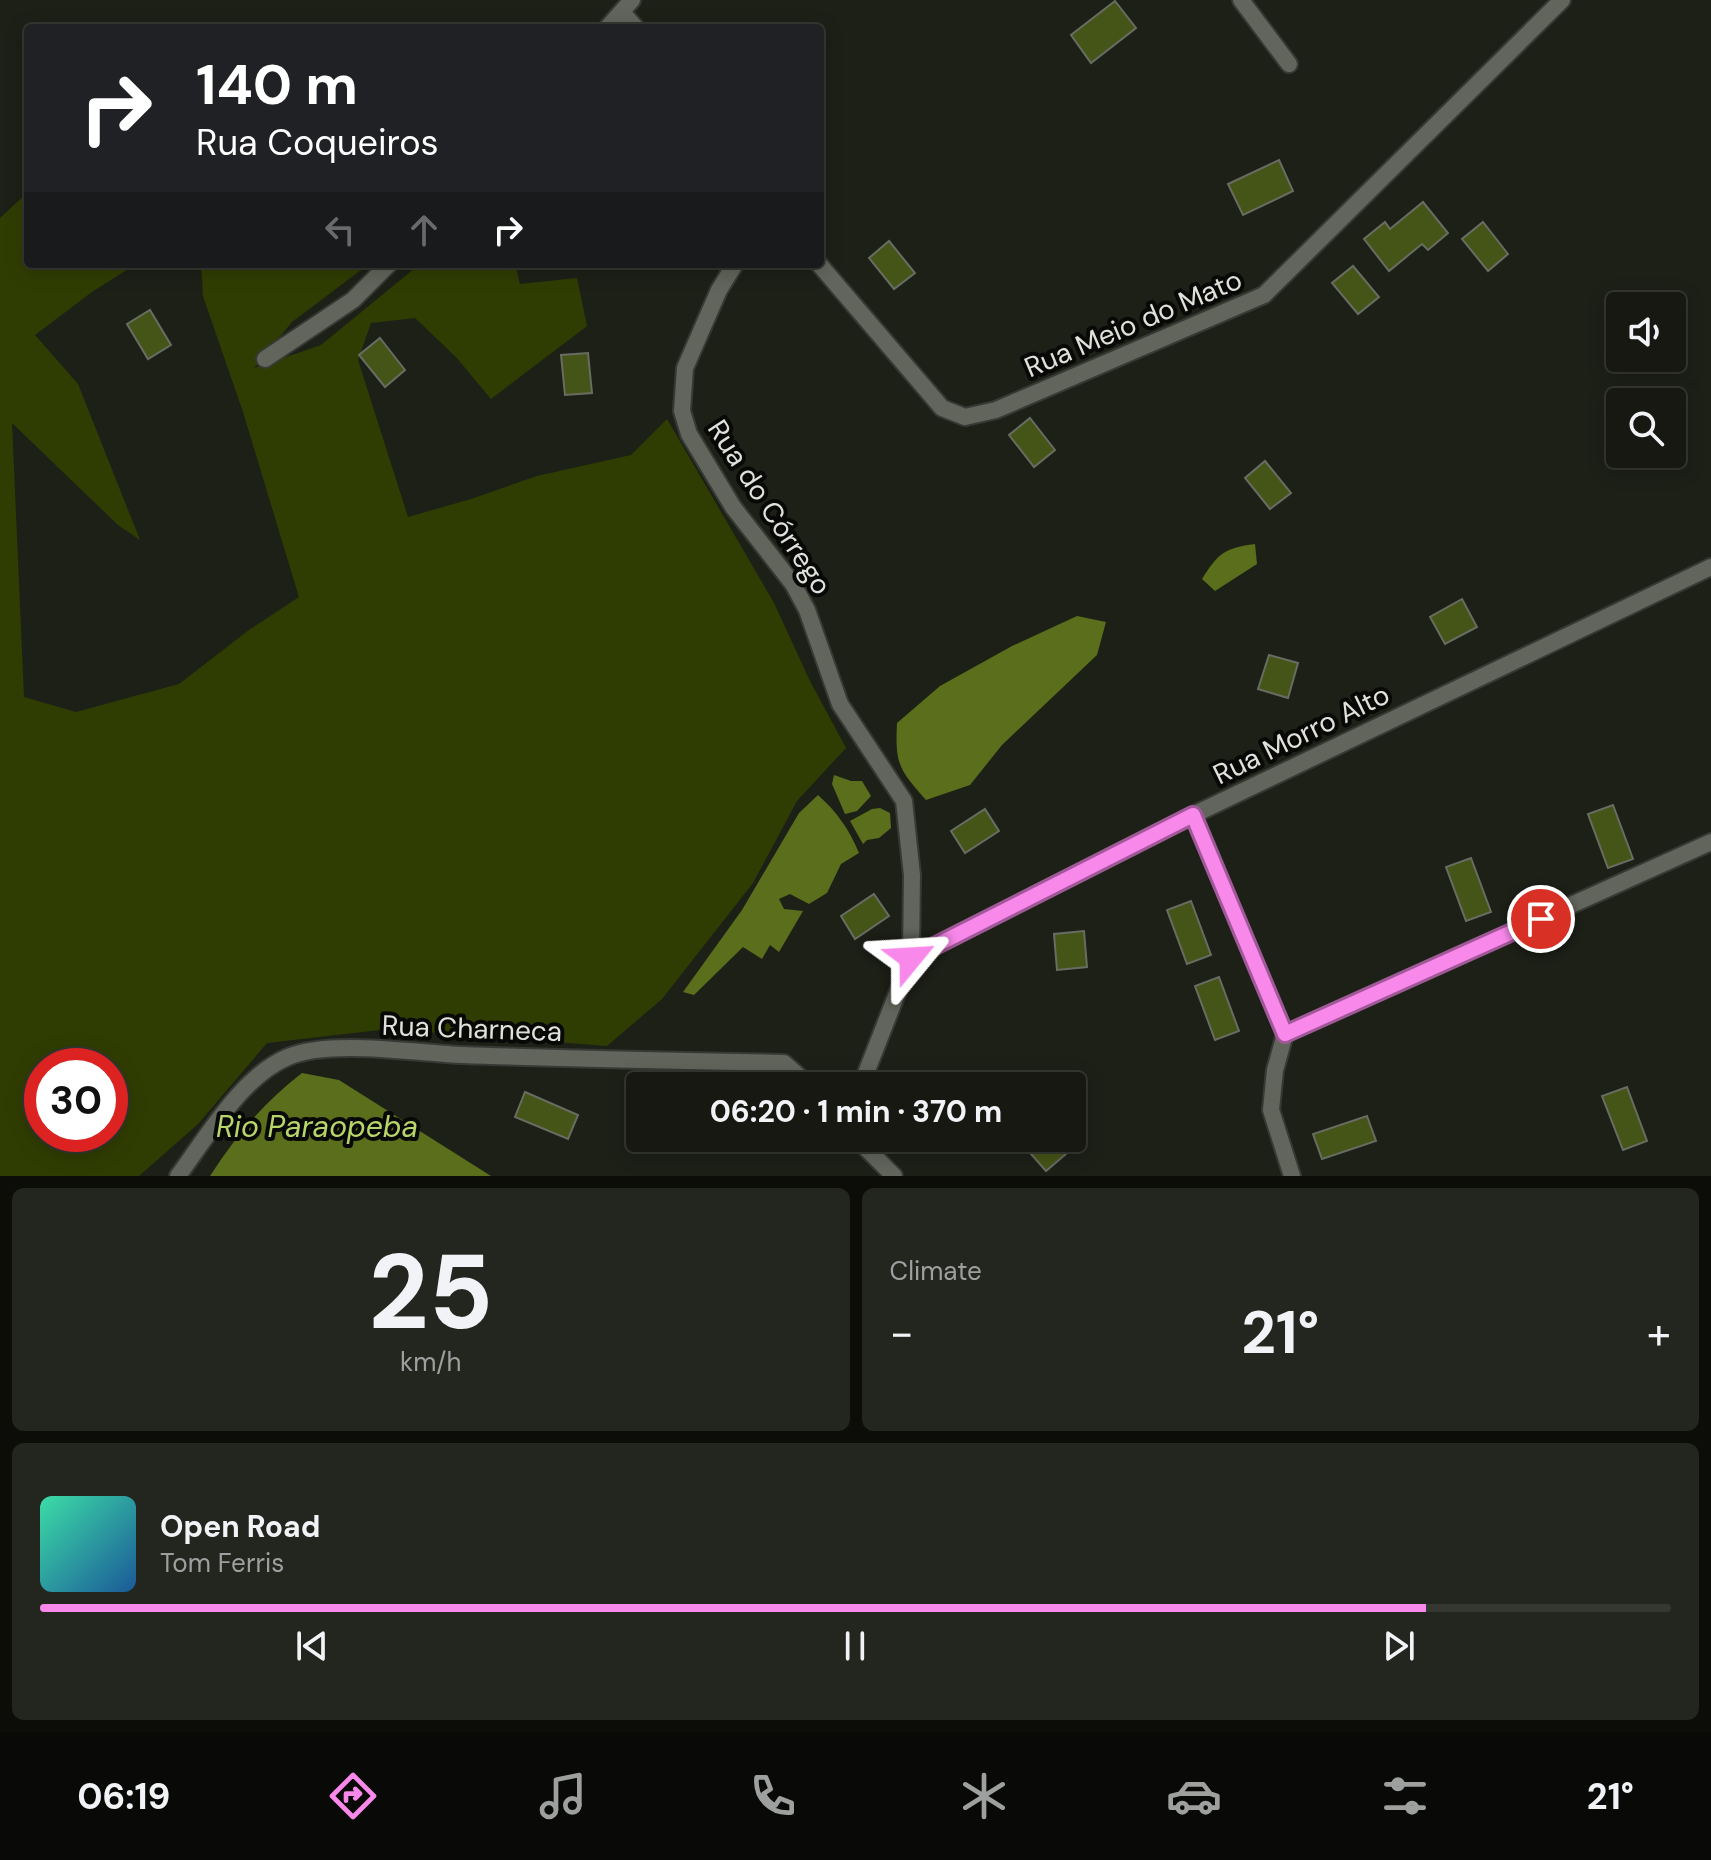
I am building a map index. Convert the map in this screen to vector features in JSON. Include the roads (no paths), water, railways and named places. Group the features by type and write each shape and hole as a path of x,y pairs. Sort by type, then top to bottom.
{"street":[{"path":"1241,0 1289,64"},
{"name":"Rua Meio do Mato","path":"822,268 942,408 965,417 996,410 1264,295 1562,0"},
{"path":"611,24 627,6"},
{"path":"265,359 353,300 385,268"},
{"name":"Rua do Córrego","path":"733,268 719,290 685,368 682,411 689,434 733,507 793,584 807,610 840,704 904,801 912,875 911,958"},
{"name":"Rua Morro Alto","path":"911,958 1193,815 1711,567"},
{"path":"1193,815 1285,1034 1275,1070 1271,1110 1292,1176"},
{"path":"1285,1034 1711,842"},
{"path":"866,1072 911,958"},
{"name":"Rua Charneca","path":"178,1176 239,1096 259,1075 288,1057 322,1047 463,1055 784,1063 794,1072"},
{"path":"874,1152 894,1176"}],"water":[{"path":"1255,544 1257,564 1215,591 1202,579 1223,553"},
{"path":"1077,616 1106,622 1097,655 1002,745 970,785 926,800 901,766 897,723 940,686 1012,646"},
{"path":"834,775 862,781 871,796 857,811 845,814 832,784"},
{"path":"818,795 842,821 859,853 841,864 827,893 809,904 790,894 779,899 784,909 803,911 779,952 770,945 762,959 743,947 694,995 683,992 742,910 799,813"},
{"path":"880,808 890,813 891,828 879,838 863,844 850,821"},
{"name":"Rio Paraopeba","path":"302,1073 339,1080 491,1176 210,1176 252,1120"}]}
